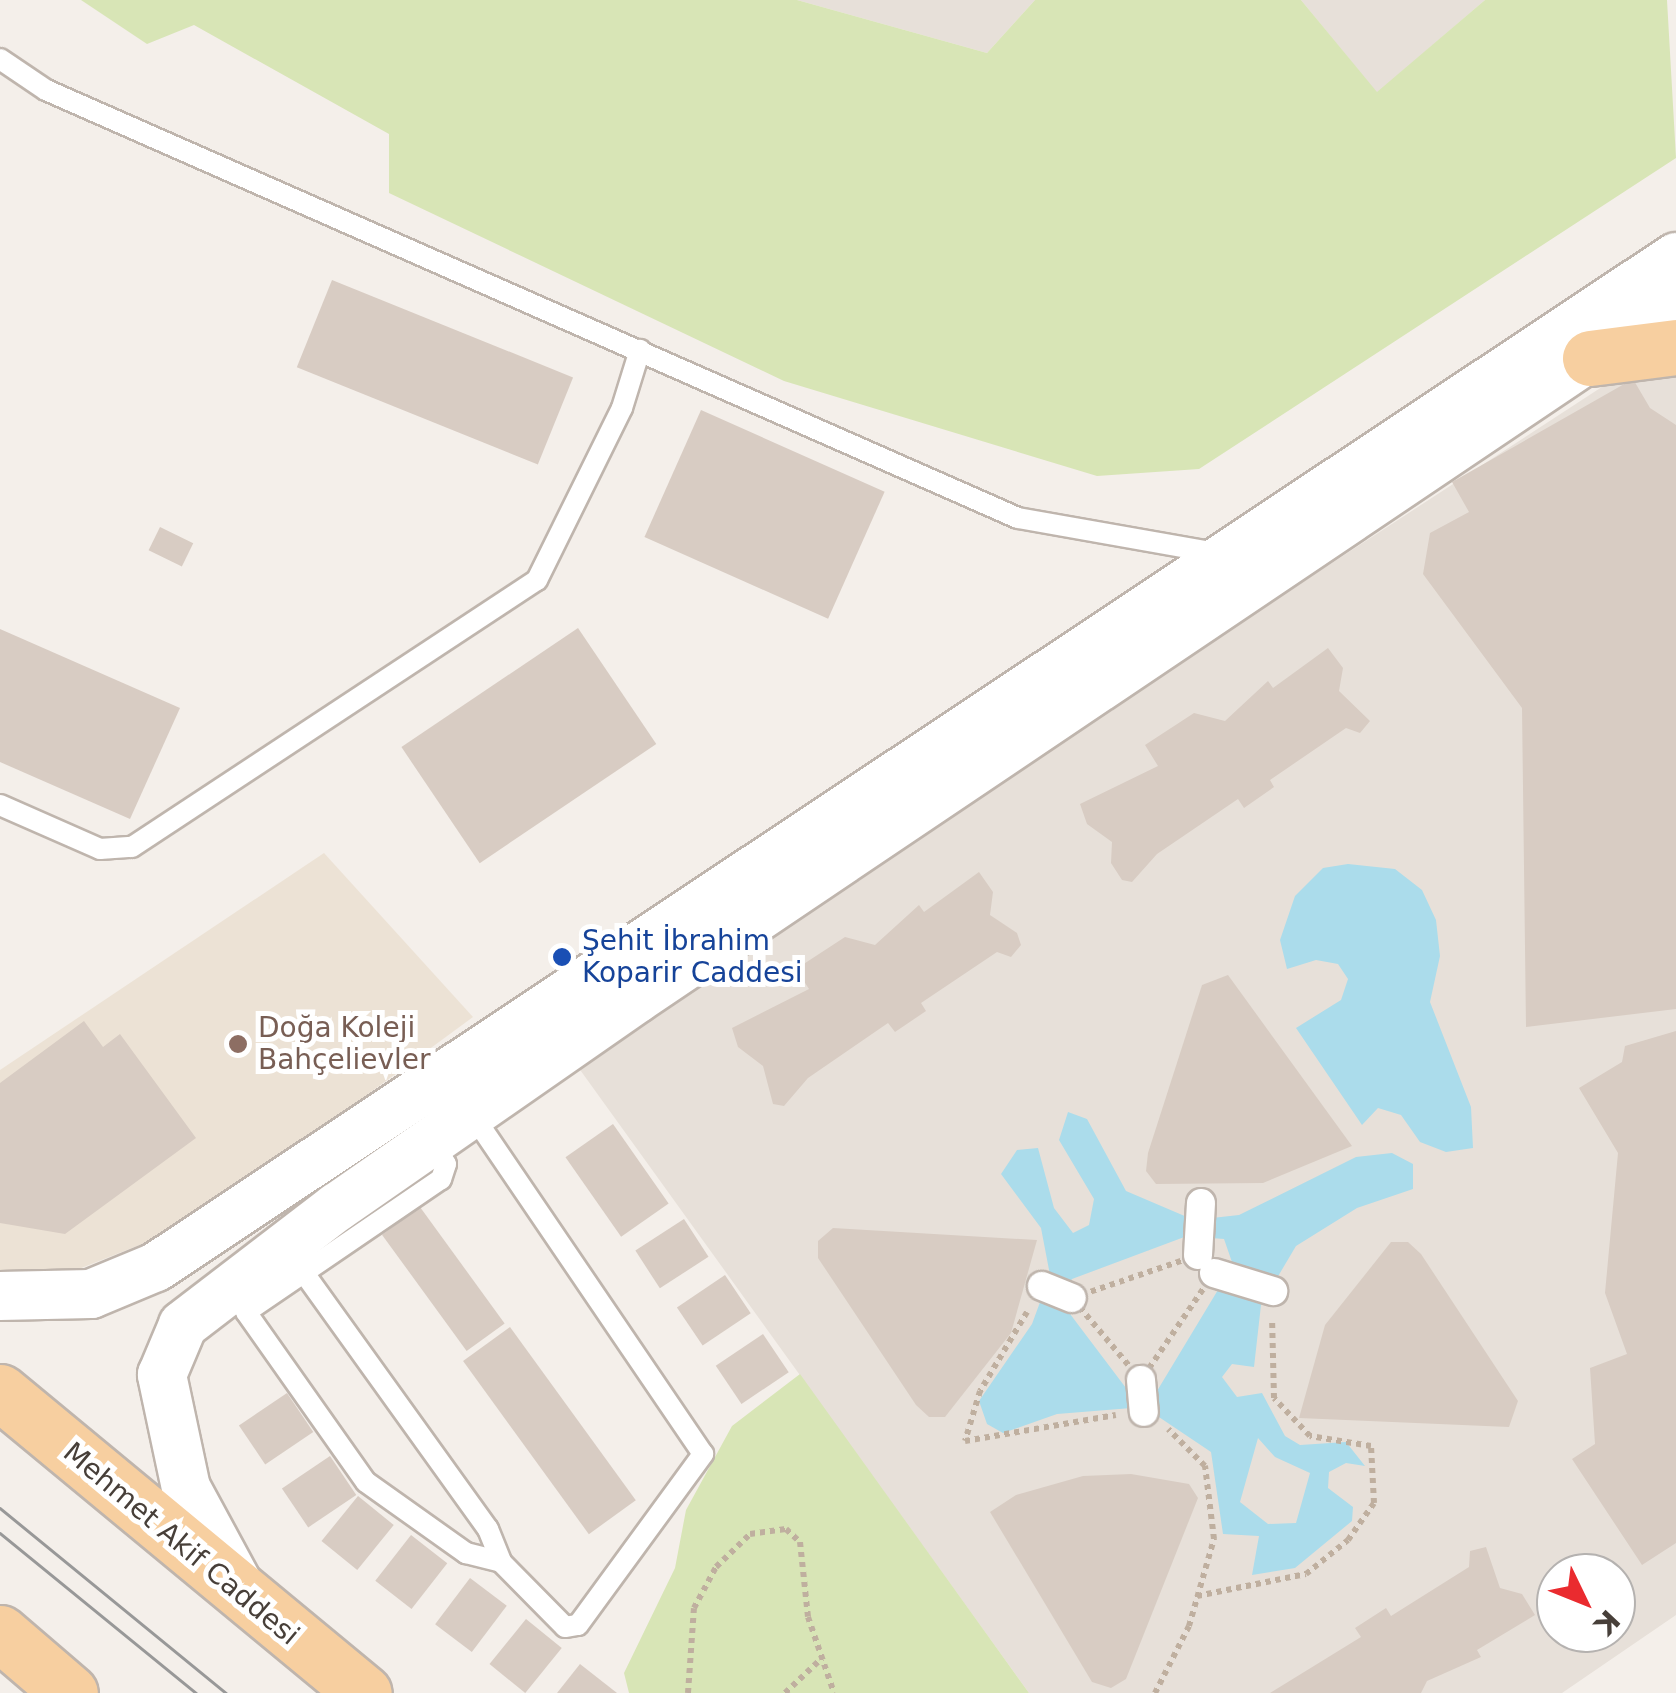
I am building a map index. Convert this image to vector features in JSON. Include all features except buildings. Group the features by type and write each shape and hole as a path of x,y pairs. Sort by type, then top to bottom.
{"main road":[{"path":"1590,358 1676,347"},
{"name":"Mehmet Akif Caddesi","path":"0,1392 364,1693"},
{"path":"0,1632 70,1693"}],"street":[{"path":"0,1296 91,1294 156,1267 1676,257"},
{"path":"247,1600 186,1488 162,1376 183,1326 471,1113 1676,299"},
{"path":"1202,1203 1206,1264 1273,1291"},
{"path":"1042,1286 1072,1298"},
{"path":"1140,1380 1144,1412"}],"lane":[{"path":"0,60 46,90 1018,518 1229,554"},
{"path":"0,805 100,848 132,847 537,580 622,408 640,350"},
{"path":"304,1273 488,1529 501,1562 565,1627 578,1625 703,1454 471,1113"},
{"path":"432,1141 446,1164 441,1179 246,1312 366,1482 466,1553 501,1562"}],"path":[{"path":"1206,1264 1140,1380 1072,1298 1206,1264"},
{"path":"1042,1286 980,1390 966,1441 1144,1412 1193,1447 1205,1466 1214,1538 1198,1596 1154,1693"},
{"path":"1198,1596 1306,1574 1348,1540 1374,1503 1371,1446 1310,1436 1274,1398 1273,1291"},
{"path":"688,1693 694,1608 716,1566 750,1534 786,1529 800,1542 808,1617 834,1693"},
{"path":"785,1693 822,1658"}],"shaded area":[{"path":"797,0 1035,0 987,53"},
{"path":"1301,0 1485,0 1377,93"},
{"path":"1676,363 1676,1615 1636,1642 1636,1553 1536,1553 1536,1653 1620,1653 1562,1693 1029,1693 578,1067 659,1002 1634,366"},
{"name":"Doğa Koleji Bahçelievler","path":"324,853 473,1017 190,1225 56,1278 0,1270 0,1070"}],"green space":[{"path":"81,0 797,0 987,53 1035,0 1301,0 1377,92 1485,0 1667,0 1676,158 1199,469 1097,476 784,381 389,193 389,134 194,25 147,44"},
{"path":"800,1374 1029,1693 629,1693 624,1673 675,1568 686,1510 732,1426"}],"water":[{"path":"1348,864 1395,869 1422,890 1436,920 1440,956 1430,1002 1471,1107 1473,1148 1446,1152 1420,1142 1401,1115 1378,1108 1362,1125 1296,1028 1341,1000 1348,979 1338,964 1316,960 1287,969 1280,940 1295,896 1323,868"},
{"path":"1068,1112 1087,1119 1126,1191 1194,1220 1239,1215 1356,1157 1392,1153 1413,1164 1413,1189 1357,1208 1296,1246 1261,1305 1254,1367 1232,1364 1222,1377 1237,1397 1262,1393 1285,1436 1300,1445 1346,1442 1365,1466 1346,1463 1329,1472 1328,1488 1353,1507 1352,1521 1295,1568 1252,1575 1259,1536 1223,1534 1211,1452 1144,1407 1057,1414 1003,1433 987,1424 979,1401 1032,1324 1050,1275 1041,1228 1001,1174 1017,1150 1038,1148 1054,1208 1073,1233 1089,1225 1094,1199 1059,1140","holes":["1187,1236 1224,1239 1233,1265 1157,1391 1132,1396 1061,1302 1072,1279","1258,1438 1275,1457 1310,1473 1296,1523 1268,1524 1240,1502"]}],"tram line":[{"path":"0,1508 226,1693"},
{"path":"0,1533 196,1693"}],"place":[{"name":"Şehit İbrahim Koparir Caddesi","path":"562,957"},
{"name":"Doğa Koleji Bahçelievler","path":"238,1044"}]}
